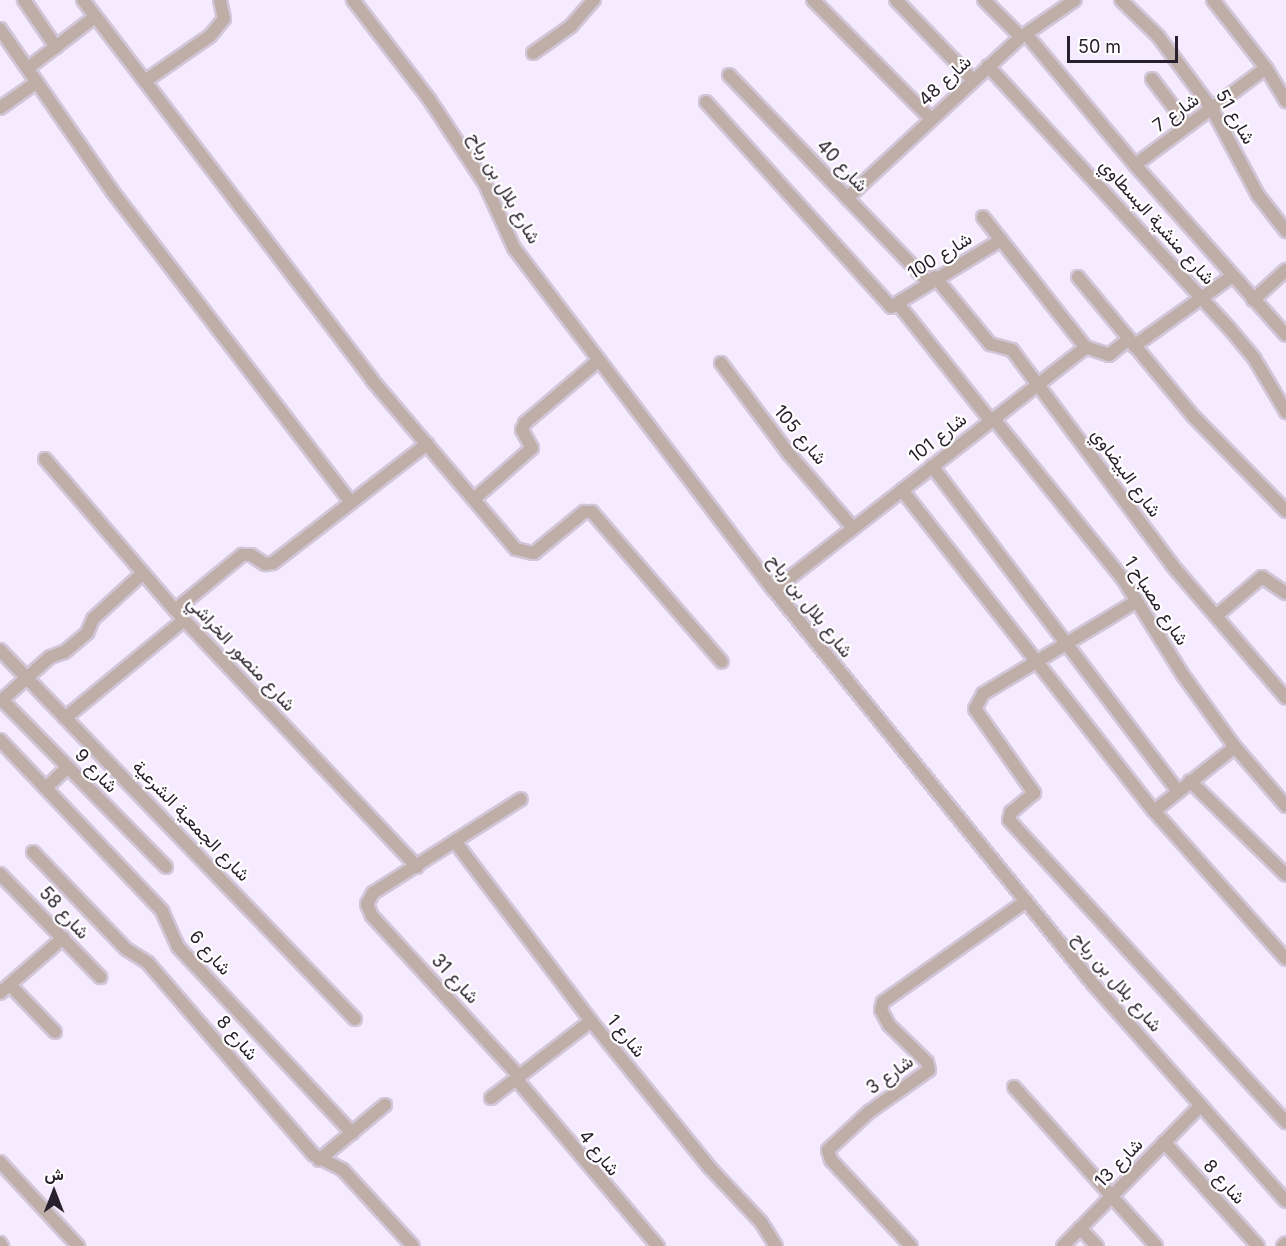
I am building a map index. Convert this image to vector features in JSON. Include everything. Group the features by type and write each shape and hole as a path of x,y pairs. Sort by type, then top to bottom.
{"street":[{"path":"24,0 56,47"},
{"path":"82,0 372,380 516,549 527,554 541,548 584,512 592,512 722,662"},
{"path":"145,81 210,36 224,19 220,0"},
{"name":"شارع بلال بن رباح","path":"353,0 429,99 485,184 514,248 774,590 1025,902 1286,1201"},
{"path":"533,53 571,26 594,0"},
{"path":"813,0 931,119"},
{"path":"896,0 973,80"},
{"path":"984,0 1023,35 1286,335"},
{"name":"شارع 48","path":"847,198 1023,35 1075,0"},
{"name":"شارع 51","path":"1121,0 1158,36 1212,109 1258,195 1286,231"},
{"path":"1218,2 1284,93"},
{"path":"28,68 95,17"},
{"path":"0,29 118,200 351,503"},
{"name":"شارع منشية البسطاوي","path":"988,66 1202,298 1254,358 1286,412"},
{"name":"شارع 7","path":"1135,165 1266,68"},
{"name":"شارع 40","path":"729,75 847,198 932,280"},
{"path":"1152,79 1188,126"},
{"path":"0,108 37,82"},
{"name":"شارع مصباح 1","path":"706,102 889,305 899,305 1137,601 1183,675 1235,747 1286,806"},
{"path":"983,217 1086,348 1108,355 1132,343 1232,276"},
{"name":"شارع 100","path":"899,305 932,280 1001,240"},
{"path":"1253,300 1286,270"},
{"path":"1078,277 1194,417 1286,511"},
{"name":"شارع البيضاوي","path":"932,280 990,344 1012,350 1166,557 1286,698"},
{"name":"شارع 101","path":"774,590 1037,383 1086,348"},
{"path":"474,499 532,448 522,430 525,423 599,360"},
{"name":"شارع 105","path":"721,363 789,454 853,528"},
{"path":"175,610 242,555 251,555 265,564 273,563 427,444"},
{"name":"شارع منصور الخراشي","path":"45,459 184,620 417,867"},
{"path":"932,466 1178,791"},
{"path":"902,489 1033,661 1154,812 1286,958"},
{"path":"26,678 87,633 93,619 143,573"},
{"path":"1216,616 1262,577 1286,593"},
{"path":"1137,601 1033,661 983,693 975,709 1034,793 1011,812 1009,820 1286,1122"},
{"path":"65,718 184,620"},
{"name":"شارع الجمعية الشرعية","path":"0,650 354,1019"},
{"name":"شارع 9","path":"26,678 2,700 166,867"},
{"name":"شارع 6","path":"0,740 166,916 178,947 352,1133"},
{"path":"1154,812 1235,747"},
{"path":"46,788 68,767"},
{"path":"1190,781 1286,875"},
{"path":"417,867 521,799"},
{"name":"شارع 1","path":"456,843 591,1021 710,1168 760,1222 776,1246"},
{"name":"شارع 8","path":"33,852 126,950 148,963 319,1160 343,1170 413,1246"},
{"name":"شارع 31","path":"417,867 373,893 367,904 372,916 518,1078"},
{"name":"شارع 58","path":"0,874 100,977"},
{"name":"شارع 3","path":"911,1246 831,1160 828,1150 869,1112 929,1070 927,1062 889,1025 881,1010 883,1002 1025,902"},
{"path":"0,993 63,938"},
{"path":"10,985 55,1032"},
{"path":"491,1098 591,1021"},
{"name":"شارع 4","path":"518,1078 658,1246"},
{"path":"1014,1087 1156,1246"},
{"name":"شارع 13","path":"1067,1245 1080,1228 1201,1105"},
{"path":"319,1160 385,1106"},
{"name":"شارع 8","path":"1164,1142 1258,1246"},
{"path":"0,1162 78,1246"},
{"path":"1080,1228 1097,1246"}]}
